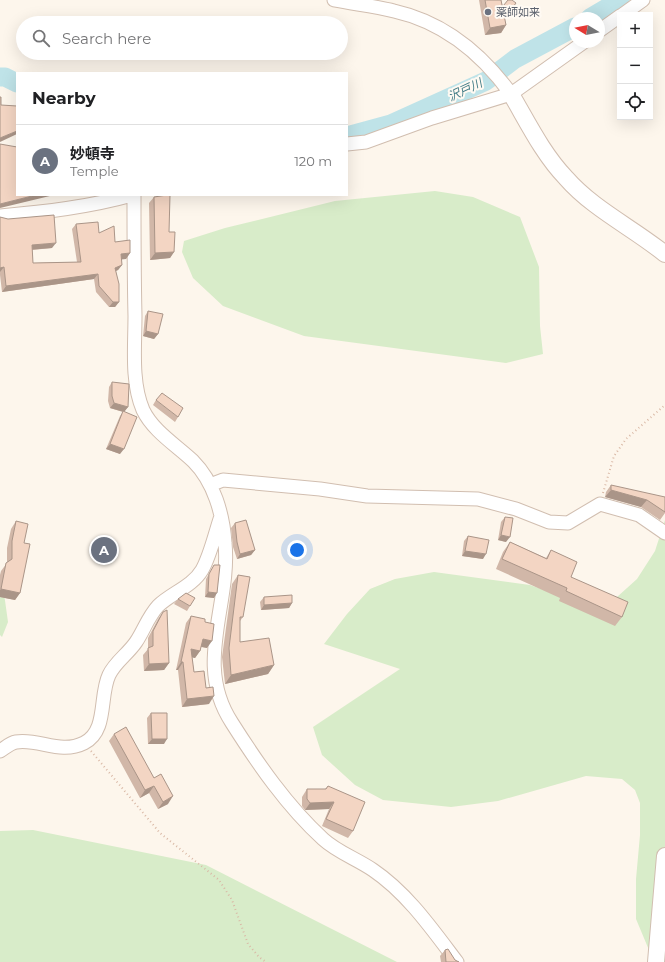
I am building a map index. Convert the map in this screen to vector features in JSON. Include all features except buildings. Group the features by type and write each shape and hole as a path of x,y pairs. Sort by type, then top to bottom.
{"street":[{"path":"334,0 395,11 431,23 450,33 491,68 508,90 547,155 566,179 589,199 665,254"},
{"path":"626,12 643,0"},
{"path":"605,27 617,19"},
{"path":"348,144 366,142 508,90 574,48"},
{"path":"0,216 59,210 129,196"},
{"path":"133,196 136,385 139,398 144,412 152,423 194,463 210,485 221,518 226,544 224,572 213,656 216,689 230,720 288,803 314,830 338,850 373,870 404,896 426,921 457,962"},
{"path":"210,485 223,480 367,496 478,499 516,509 550,522 568,523 600,504 639,515 665,533"},
{"path":"0,751 14,742 33,742 56,748 70,748 84,743 94,736 99,725 104,689 109,675 119,660 135,643 148,618 159,605 189,584 202,570 221,518"},
{"path":"656,962 665,856"}],"path":[{"path":"600,504 614,456 626,439 665,405"},
{"path":"84,743 160,833 219,880 232,900 248,944 259,957 266,962"}],"green space":[{"path":"435,191 473,197 520,217 539,267 540,326 543,354 506,363 304,336 223,306 193,278 182,252 184,241 225,228 335,201"},
{"path":"665,520 665,962 654,962 636,919 636,879 640,835 640,803 635,790 622,779 586,776 498,801 451,807 383,800 355,785 322,755 313,727 400,669 324,644 347,614 370,589 395,579 434,572 530,585 589,606 617,597 637,579 655,551"},
{"path":"0,574 8,622 2,637 0,635"},
{"path":"33,830 206,865 397,962 0,962 0,831"}],"waterway":[{"name":"沢戸川","path":"600,12 620,0"},
{"name":"沢戸川","path":"348,136 391,124 486,81 515,59 569,30"},
{"name":"沢戸川","path":"0,77 5,77 16,82"}],"place":[{"name":"薬師如来","path":"488,12"},
{"name":"妙頓寺","path":"104,550"}]}
